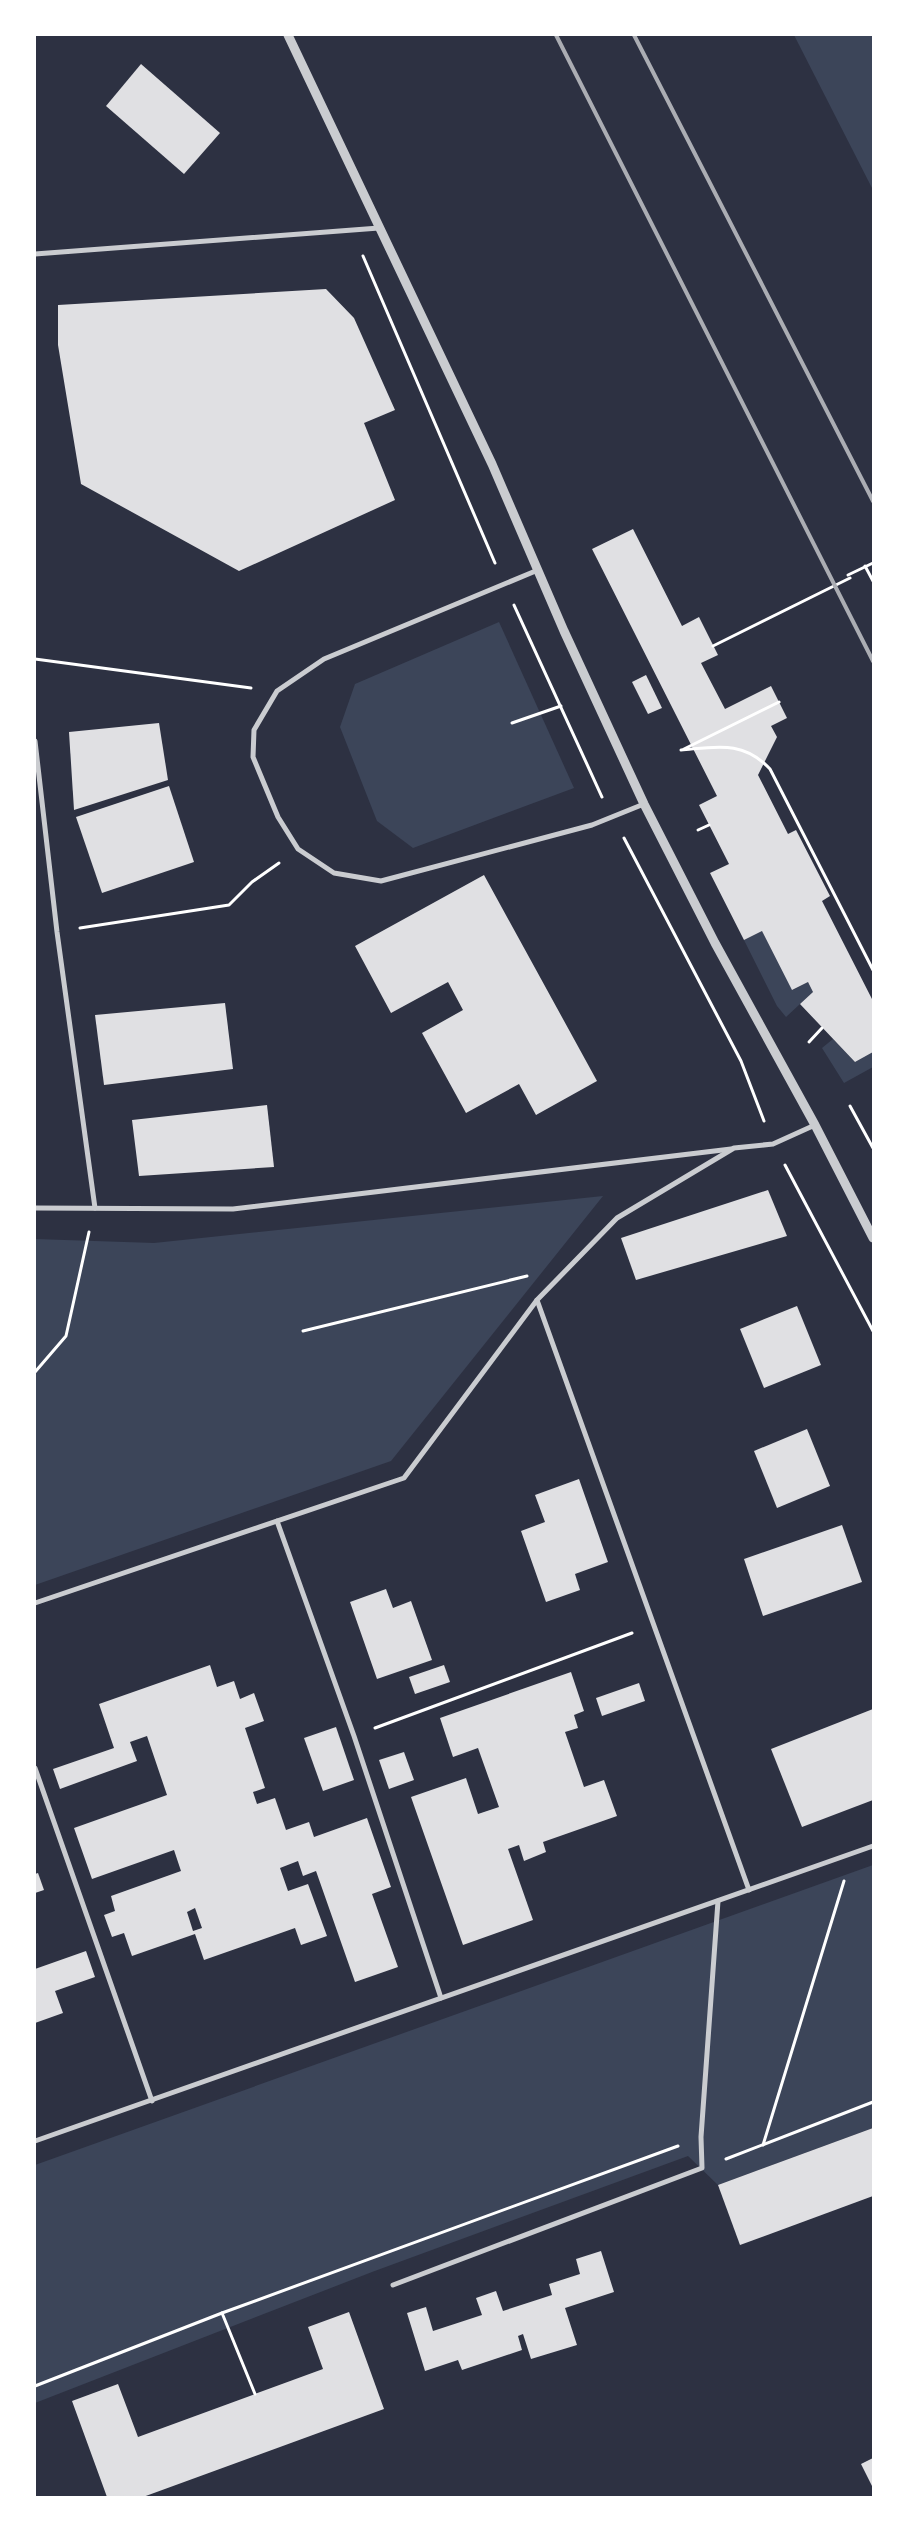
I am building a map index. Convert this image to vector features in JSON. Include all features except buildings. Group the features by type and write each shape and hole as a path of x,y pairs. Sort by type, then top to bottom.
{"street":[{"path":"288,35 492,464 644,804 719,951 815,1125 873,1238"},
{"path":"35,254 379,228"},
{"path":"539,570 324,659 277,691 254,730 253,757 278,816 298,849 334,873 380,881 592,825 644,804"},
{"path":"35,741 57,932 94,1208"},
{"path":"35,1208 233,1209 774,1144 815,1125"},
{"path":"35,1603 404,1478 537,1300 617,1218 734,1148"},
{"path":"537,1300 749,1890"},
{"path":"277,1521 354,1736 441,1998"},
{"path":"35,1768 152,2101"},
{"path":"35,2141 873,1846"},
{"path":"393,2285 702,2168 701,2138 718,1901"}],"path":[{"path":"713,646 873,562"},
{"path":"865,566 873,581"},
{"path":"35,659 277,691"},
{"path":"779,702 681,750 737,748 749,752 770,768 873,970"},
{"path":"512,722 561,706"},
{"path":"698,830 709,825"},
{"path":"57,932 229,905 252,882 298,849"},
{"path":"809,1042 822,1028"},
{"path":"850,1106 873,1148"},
{"path":"35,1372 66,1336 94,1208"},
{"path":"303,1331 572,1265"},
{"path":"354,1736 654,1625"},
{"path":"763,2145 853,1854"},
{"path":"702,2168 873,2102"},
{"path":"35,2386 222,2313 701,2138"},
{"path":"222,2313 256,2394"}],"shaded area":[{"path":"794,35 873,35 873,190"},
{"path":"499,622 574,788 413,848 377,821 340,727 355,684"},
{"path":"762,931 793,990 808,982 813,992 786,1017 777,1006 744,940"},
{"path":"833,1039 855,1062 873,1052 873,1067 844,1083 822,1048"},
{"path":"603,1196 391,1461 35,1585 35,1239 154,1243"},
{"path":"873,1865 873,2128 718,2185 688,2156 372,2272 35,2403 35,2165"}],"railway":[{"path":"556,35 873,661"},
{"path":"634,35 873,501"}]}
